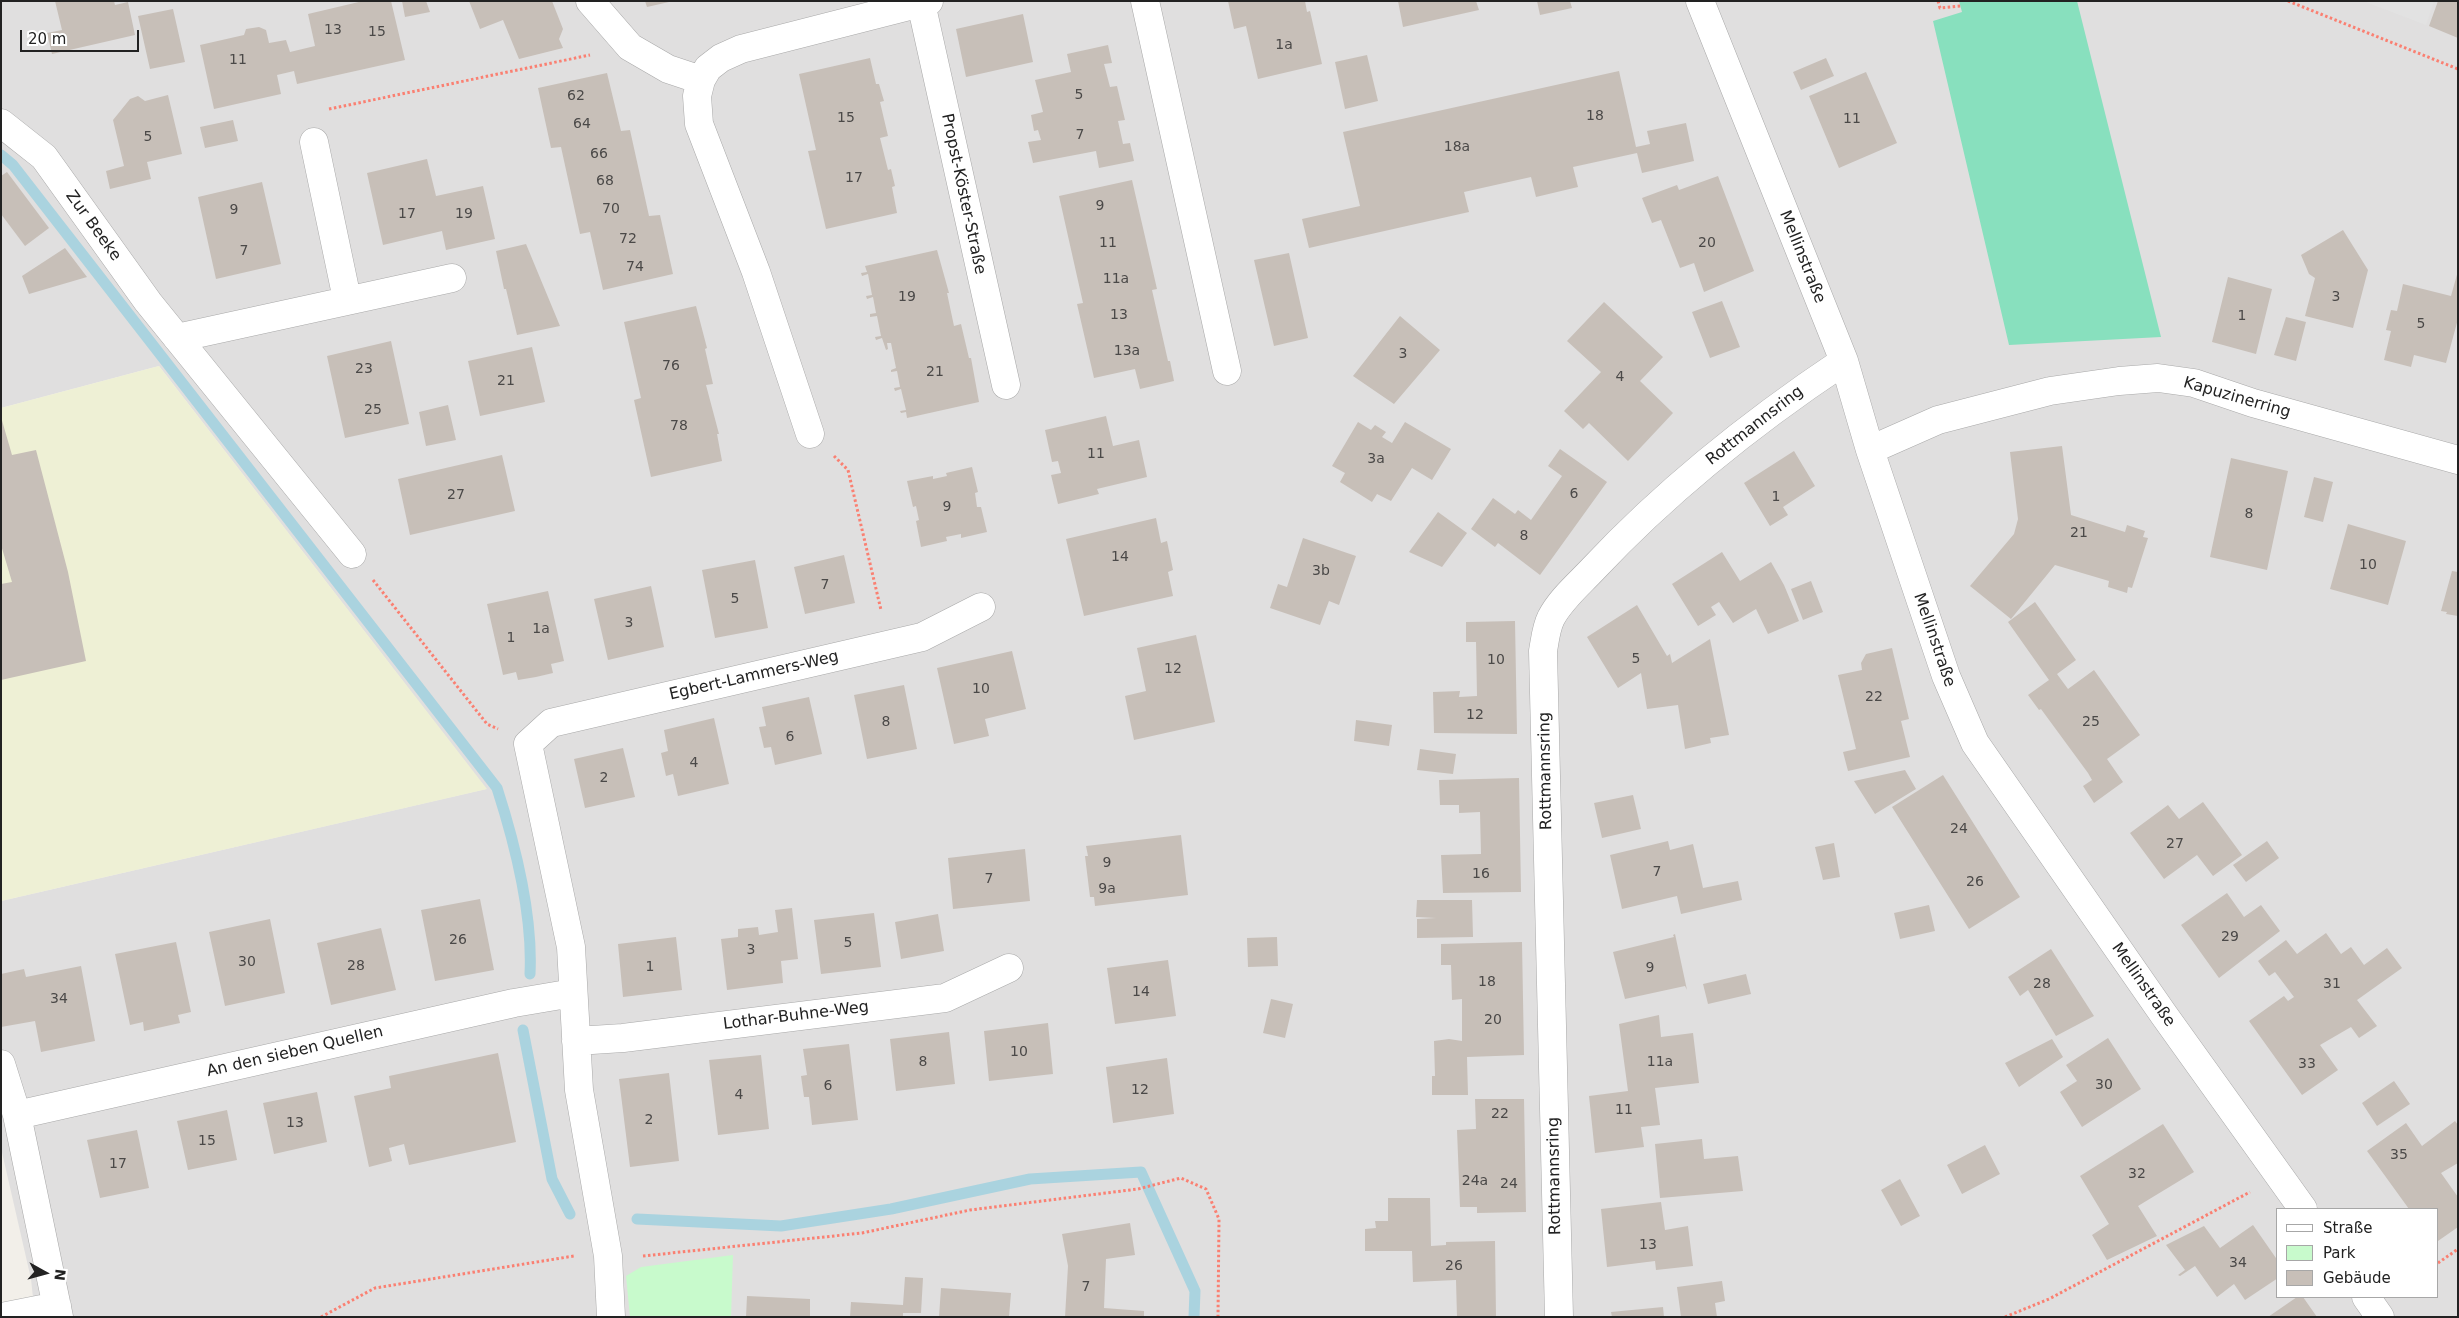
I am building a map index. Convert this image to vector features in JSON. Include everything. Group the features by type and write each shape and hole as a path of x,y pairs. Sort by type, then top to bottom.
{"street":[{"path":"590,1 630,47 668,70 701,80 697,96 699,124 756,272 810,434"},
{"path":"1145,1 1227,371"},
{"name":"Mellinstraße","path":"1700,1 1844,361 1870,450 1946,676 1975,743 2164,1015 2302,1208"},
{"name":"Propst-Köster-Straße","path":"701,80 708,68 721,58 741,49 925,2 1006,385"},
{"name":"Zur Beeke","path":"1,123 44,156 148,302 352,554"},
{"path":"314,142 347,299"},
{"path":"177,338 347,299 452,278"},
{"name":"Rottmannsring","path":"1559,1317 1543,651 1546,632 1558,607 1620,542 1741,433 1785,400 1844,361"},
{"name":"Kapuzinerring","path":"1870,450 1938,420 2050,391 2119,381 2158,378 2194,383 2253,402 2458,460"},
{"name":"Egbert-Lammers-Weg","path":"528,744 551,722 922,637 981,607"},
{"path":"528,744 571,947 579,1090 608,1256 611,1317"},
{"name":"Lothar-Buhne-Weg","path":"576,1041 633,1037 945,998 1009,968"},
{"name":"An den sieben Quellen","path":"17,1114 514,1003 573,993"},
{"path":"1,1064 17,1114 58,1311 1,1317"},
{"path":"2367,1298 2380,1317"}],"path":[{"path":"1938,1 1940,8 1961,6"},
{"path":"2288,1 2458,69"},
{"path":"314,142 316,112 630,47"},
{"path":"810,434 848,470 880,603 885,645"},
{"path":"352,554 487,724 528,744"},
{"path":"2005,1317 2049,1299 2280,1176"},
{"path":"321,1317 375,1288 576,1255 639,1256 862,1233 970,1210 1138,1189 1181,1178 1206,1189 1219,1219 1218,1317"},
{"path":"2439,1262 2458,1249"}],"shaded area":[{"path":"1,1 2458,1 2458,1317 35,1317 31,1279 1,1148 1,901 486,789 159,366 1,408"},
{"path":"2363,1 2434,1 2426,25"}],"green space":[{"path":"1959,1 2077,1 2161,337 2009,345 1933,21 1962,12"},
{"path":"159,366 487,789 1,901 1,408"},
{"path":"733,1255 731,1317 630,1317 626,1276 641,1267"}],"building":[{"path":"55,1 114,1 115,5 128,2 135,35 52,54 47,33 62,30"},
{"path":"363,1 391,1 405,60 297,84 294,71 277,75 281,94 214,109 200,45 244,35 246,29 259,27 266,30 269,43 286,40 290,52 315,46 308,14"},
{"path":"402,1 426,1 430,12 405,17"},
{"path":"469,1 552,1 563,29 559,39 563,48 519,59 503,20 480,29"},
{"path":"645,1 669,1 669,2 647,7"},
{"path":"1228,1 1305,1 1307,12 1310,11 1322,64 1258,79 1246,26 1234,29"},
{"path":"1398,1 1476,1 1479,10 1403,27"},
{"path":"1537,1 1570,1 1572,8 1540,15"},
{"path":"2438,1 2458,1 2458,38 2429,26"},
{"path":"173,9 185,62 150,69 138,16"},
{"path":"1023,14 1033,62 966,77 956,29"},
{"path":"1108,45 1112,63 1104,64 1110,87 1117,86 1125,120 1118,121 1123,144 1130,143 1134,161 1099,168 1096,151 1033,163 1028,142 1041,140 1038,130 1034,131 1031,115 1043,112 1035,80 1071,72 1067,54"},
{"path":"1367,55 1378,101 1345,109 1335,62"},
{"path":"870,58 876,84 879,84 884,101 880,102 888,136 880,138 888,170 891,169 895,186 892,187 897,213 826,229 808,151 816,150 799,74"},
{"path":"1826,58 1834,76 1801,90 1793,72"},
{"path":"1619,71 1636,147 1650,144 1647,131 1686,123 1694,161 1642,173 1637,153 1573,167 1578,187 1536,197 1531,177 1464,192 1469,212 1309,248 1302,219 1360,206 1343,132"},
{"path":"1866,72 1897,143 1839,168 1809,96"},
{"path":"607,73 621,131 630,130 649,216 660,215 673,274 603,290 590,232 580,234 561,147 551,148 538,88"},
{"path":"168,95 182,154 147,162 151,179 110,189 106,171 124,166 113,120 130,99 138,96 145,101"},
{"path":"233,120 238,141 205,148 200,127"},
{"path":"427,159 436,196 483,186 495,239 446,250 442,231 383,245 367,173"},
{"path":"7,172 49,228 25,246 1,214 1,176"},
{"path":"1718,176 1754,271 1704,292 1694,263 1680,268 1661,220 1652,223 1642,198 1677,185 1679,190"},
{"path":"1132,180 1157,289 1152,290 1174,381 1140,389 1135,369 1094,378 1077,304 1083,303 1059,196"},
{"path":"262,182 281,264 216,279 198,197"},
{"path":"2343,230 2368,270 2353,328 2305,316 2315,278 2309,274 2301,255"},
{"path":"526,244 560,326 517,335 496,251"},
{"path":"65,248 87,277 29,294 22,276"},
{"path":"937,250 949,293 947,293 954,326 961,324 969,358 971,358 979,402 907,418 906,412 901,413 900,411 906,410 901,389 895,391 894,388 900,387 897,371 891,372 891,370 896,368 891,343 887,343 888,349 886,350 882,338 876,340 875,337 881,336 877,316 870,317 870,314 876,313 873,297 867,299 866,296 872,295 868,274 862,276 861,273 867,272 865,266"},
{"path":"1289,253 1308,338 1274,346 1254,260"},
{"path":"2458,271 2458,319 2446,363 2414,355 2411,367 2384,360 2391,331 2386,330 2391,310 2397,311 2403,284 2451,296"},
{"path":"2228,277 2272,289 2256,354 2212,342"},
{"path":"1722,301 1740,347 1710,358 1692,312"},
{"path":"1604,302 1663,357 1640,381 1673,413 1628,461 1589,423 1583,429 1564,411 1601,372 1567,341"},
{"path":"696,306 707,348 705,349 713,384 706,385 719,434 717,434 722,461 651,477 634,400 641,398 624,322"},
{"path":"1400,316 1440,350 1394,404 1353,376"},
{"path":"2286,317 2306,322 2296,361 2274,355"},
{"path":"391,341 409,424 345,438 327,356"},
{"path":"532,347 545,402 480,416 468,361"},
{"path":"448,405 456,440 426,446 419,412"},
{"path":"1106,416 1113,446 1139,440 1147,477 1097,489 1099,494 1058,504 1051,475 1061,473 1058,461 1052,462 1045,430"},
{"path":"1,417 12,455 36,450 68,572 86,661 1,680 1,584 12,582 1,545"},
{"path":"1358,422 1371,430 1375,425 1386,432 1382,437 1392,443 1405,422 1451,449 1432,480 1412,468 1391,501 1377,494 1372,502 1340,482 1345,473 1332,466"},
{"path":"2062,446 2071,515 2125,532 2127,525 2145,531 2143,537 2148,538 2132,588 2128,587 2127,593 2108,587 2109,581 2055,565 2011,619 1970,586 2014,534 2018,519 2010,452"},
{"path":"1560,449 1607,482 1540,575 1498,543 1495,547 1471,529 1493,498 1515,514 1518,510 1531,520 1562,476 1548,466"},
{"path":"1794,451 1815,486 1783,507 1788,515 1770,526 1744,483"},
{"path":"502,455 515,511 410,535 398,479"},
{"path":"2231,458 2288,471 2267,570 2210,557"},
{"path":"972,467 978,492 975,493 977,507 981,507 987,532 961,538 961,534 946,537 947,541 921,547 916,521 919,520 916,506 913,507 907,481 933,476 933,479 947,476 946,473"},
{"path":"2314,477 2333,482 2323,522 2304,517"},
{"path":"1438,512 1467,533 1442,567 1409,552"},
{"path":"1156,518 1161,543 1167,541 1173,570 1168,572 1173,596 1084,616 1066,539"},
{"path":"2348,524 2406,541 2388,605 2330,589"},
{"path":"1303,538 1356,556 1339,605 1329,601 1320,625 1270,608 1278,584 1287,587"},
{"path":"1722,552 1740,581 1771,562 1784,585 1799,621 1768,634 1756,609 1733,623 1719,602 1711,607 1716,615 1698,626 1672,584"},
{"path":"844,555 855,603 805,614 794,567"},
{"path":"755,560 768,628 715,638 702,570"},
{"path":"2452,571 2458,572 2458,616 2441,611"},
{"path":"1811,581 1823,612 1803,620 1791,589"},
{"path":"651,586 664,647 608,660 594,599"},
{"path":"548,591 564,661 551,664 553,673 536,677 518,680 516,672 503,675 487,604"},
{"path":"2035,602 2076,660 2057,674 2068,689 2094,670 2140,735 2107,759 2123,782 2094,803 2083,786 2092,780 2088,773 2041,709 2039,710 2028,695 2049,680 2008,622"},
{"path":"1637,605 1667,656 1670,654 1672,663 1710,639 1729,735 1710,738 1711,743 1685,749 1678,705 1647,709 1641,673 1618,688 1587,637"},
{"path":"1515,621 1517,734 1434,733 1433,692 1460,691 1459,697 1477,696 1476,642 1466,642 1466,622"},
{"path":"1196,635 1215,722 1134,740 1125,696 1146,691 1137,648"},
{"path":"1892,648 1909,719 1901,721 1910,757 1848,771 1843,752 1856,749 1838,675 1862,670 1861,663 1866,654"},
{"path":"1012,651 1026,709 985,719 989,736 954,744 937,668"},
{"path":"904,685 917,749 867,759 854,695"},
{"path":"809,697 822,754 775,765 771,747 764,748 759,727 766,726 762,707"},
{"path":"714,718 729,784 678,796 673,774 666,776 661,753 668,751 664,730"},
{"path":"1356,720 1392,725 1389,746 1354,741"},
{"path":"623,748 635,797 585,808 574,759"},
{"path":"1420,749 1456,754 1453,774 1417,770"},
{"path":"1905,770 1916,789 1875,814 1854,781"},
{"path":"1943,775 2020,897 1969,929 1892,807"},
{"path":"1519,778 1521,892 1443,893 1441,855 1481,854 1480,812 1459,813 1459,805 1440,805 1439,780"},
{"path":"1633,795 1641,829 1602,838 1594,803"},
{"path":"2203,802 2242,855 2213,876 2197,855 2164,879 2130,833 2168,805 2179,819"},
{"path":"1181,835 1188,895 1095,906 1094,897 1090,897 1085,856 1088,856 1086,846"},
{"path":"1668,841 1670,850 1693,844 1703,888 1738,881 1742,900 1681,914 1677,896 1622,909 1610,855"},
{"path":"2267,841 2279,858 2246,882 2233,865"},
{"path":"1834,843 1840,877 1823,880 1815,847"},
{"path":"1025,849 1030,901 953,909 948,858"},
{"path":"2227,893 2244,917 2261,905 2280,931 2219,978 2181,925"},
{"path":"480,899 494,970 435,981 421,910"},
{"path":"1417,900 1472,900 1473,937 1417,938 1417,919 1436,918 1416,917"},
{"path":"1929,905 1935,931 1900,939 1894,913"},
{"path":"792,908 798,959 781,961 783,983 727,990 721,939 738,937 738,929 758,927 759,935 778,932 775,910"},
{"path":"874,913 881,967 821,974 814,920"},
{"path":"938,914 944,951 901,959 895,922"},
{"path":"270,919 285,993 225,1006 209,932"},
{"path":"381,928 396,990 331,1005 317,943"},
{"path":"2326,933 2341,954 2351,947 2364,965 2387,948 2402,968 2357,1000 2377,1026 2359,1038 2351,1027 2320,1045 2338,1070 2302,1095 2249,1021 2284,996 2288,1001 2294,997 2275,972 2269,976 2258,961 2286,940 2297,954"},
{"path":"1675,934 1687,990 1685,986 1625,999 1613,952 1674,937 1673,935"},
{"path":"676,937 682,990 623,997 618,944"},
{"path":"1277,937 1278,966 1248,967 1247,938"},
{"path":"176,942 191,1012 178,1015 180,1023 144,1031 143,1022 130,1025 115,954"},
{"path":"1522,942 1524,1055 1467,1057 1468,1095 1432,1095 1432,1076 1435,1076 1434,1041 1449,1039 1462,1041 1462,999 1452,1000 1451,965 1441,965 1441,944"},
{"path":"2051,949 2094,1016 2056,1036 2028,990 2020,996 2008,977"},
{"path":"1168,960 1176,1016 1115,1024 1107,968"},
{"path":"81,966 95,1041 41,1052 35,1021 1,1027 1,974 24,969 26,977"},
{"path":"1746,974 1751,994 1708,1004 1703,984"},
{"path":"1271,999 1293,1004 1285,1038 1263,1033"},
{"path":"1659,1015 1661,1037 1693,1033 1699,1083 1655,1088 1660,1125 1641,1127 1644,1147 1595,1153 1589,1096 1628,1091 1619,1024"},
{"path":"1048,1023 1053,1074 989,1081 984,1031"},
{"path":"949,1032 955,1084 896,1091 890,1039"},
{"path":"2108,1038 2141,1089 2082,1127 2060,1092 2077,1081 2066,1065"},
{"path":"2052,1039 2063,1057 2019,1087 2005,1063"},
{"path":"849,1044 858,1120 812,1125 809,1097 804,1097 801,1076 807,1075 803,1049"},
{"path":"498,1053 516,1142 409,1165 404,1144 389,1148 392,1161 369,1167 354,1096 391,1088 389,1076"},
{"path":"761,1055 769,1129 718,1135 709,1060"},
{"path":"1167,1058 1174,1114 1113,1123 1106,1067"},
{"path":"669,1073 679,1161 630,1167 619,1079"},
{"path":"2394,1081 2410,1104 2377,1126 2362,1103"},
{"path":"317,1092 327,1142 274,1154 263,1103"},
{"path":"1475,1099 1524,1099 1526,1212 1477,1213 1477,1207 1460,1207 1457,1130 1476,1129"},
{"path":"227,1110 237,1160 188,1170 177,1121"},
{"path":"2455,1121 2458,1125 2458,1163 2441,1173 2458,1197 2458,1227 2439,1240 2439,1208 2408,1208 2367,1151 2406,1123 2422,1146"},
{"path":"2163,1124 2194,1172 2138,1206 2157,1236 2107,1260 2092,1235 2109,1224 2080,1176"},
{"path":"137,1130 149,1188 100,1198 87,1140"},
{"path":"1702,1139 1704,1159 1738,1156 1743,1191 1660,1198 1655,1144"},
{"path":"1985,1145 2000,1174 1962,1194 1947,1165"},
{"path":"1900,1179 1920,1216 1901,1226 1881,1190"},
{"path":"1388,1198 1430,1198 1431,1246 1446,1245 1446,1242 1495,1241 1496,1317 1457,1317 1456,1280 1413,1282 1412,1251 1365,1251 1365,1229 1376,1228 1375,1221 1388,1221"},
{"path":"1661,1202 1665,1230 1688,1226 1693,1266 1656,1270 1655,1261 1607,1267 1601,1209"},
{"path":"1130,1223 1135,1255 1106,1259 1104,1308 1144,1311 1144,1317 1065,1317 1068,1266 1062,1234"},
{"path":"2253,1225 2276,1258 2276,1279 2245,1300 2234,1284 2217,1297 2195,1266 2180,1276 2178,1275 2185,1270 2166,1245 2204,1226 2220,1248"},
{"path":"905,1277 923,1278 921,1313 903,1313 903,1317 850,1317 851,1302 903,1305"},
{"path":"1722,1281 1725,1301 1715,1303 1717,1317 1681,1317 1677,1287"},
{"path":"941,1288 1011,1293 1009,1317 939,1317"},
{"path":"747,1296 810,1299 810,1317 746,1317"},
{"path":"2296,1298 2304,1298 2317,1317 2268,1317"},
{"path":"1663,1307 1664,1317 1612,1317 1611,1312"}],"waterway":[{"path":"1,155 13,165 497,788 510,832 526,904 529,928 530,974"},
{"path":"523,1030 552,1179 570,1214"},
{"path":"637,1219 781,1226 891,1209 1030,1179 1141,1172 1195,1291 1194,1317"}]}
